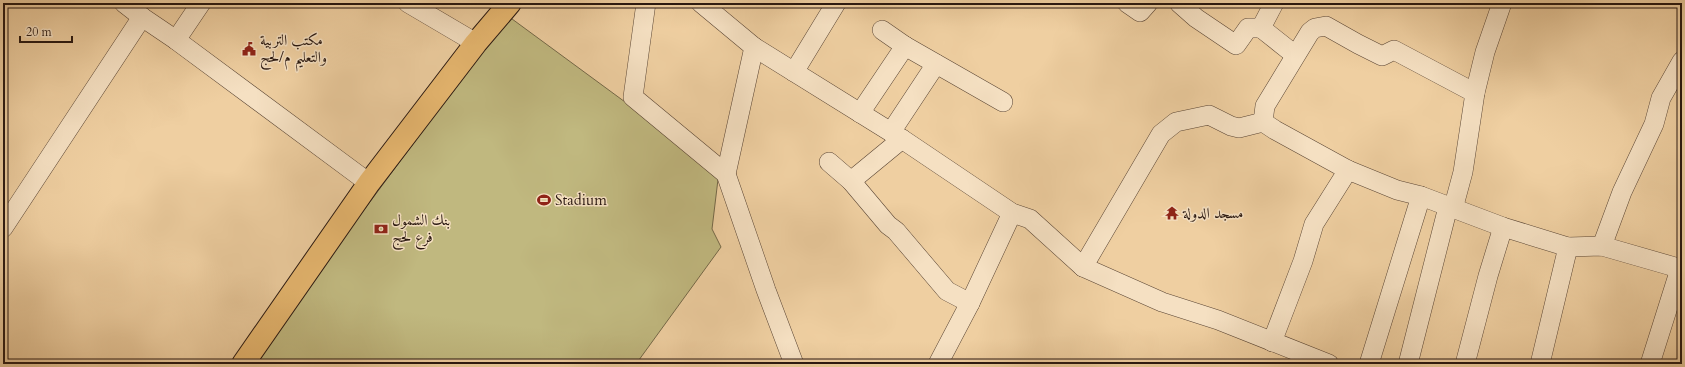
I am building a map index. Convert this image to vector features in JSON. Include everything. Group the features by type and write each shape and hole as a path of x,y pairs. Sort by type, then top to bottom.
{"main road":[{"path":"243,364 369,183 476,43 510,3"}],"street":[{"path":"124,3 369,183"},
{"path":"176,40 201,3"},
{"path":"408,3 476,43"},
{"path":"646,3 633,97 726,174 766,290 794,364"},
{"path":"701,3 754,47 896,135 1012,213 1030,219 1084,267 1162,302 1218,320 1329,364"},
{"path":"794,72 836,3"},
{"path":"1127,3 1140,12 1148,3"},
{"path":"1261,28 1274,3"},
{"path":"1408,364 1450,208 1463,172 1475,93 1485,52 1502,3"},
{"path":"1182,4 1196,18 1236,45 1248,28 1261,28 1295,56"},
{"path":"3,228 142,17"},
{"path":"1263,122 1265,106 1295,56 1315,28 1326,26 1382,56 1394,50 1475,93"},
{"path":"882,30 905,46 1003,102"},
{"path":"860,113 905,46"},
{"path":"726,174 754,47"},
{"path":"1602,246 1622,192 1654,124 1662,98 1682,61"},
{"path":"851,181 896,135 936,64"},
{"path":"1084,267 1161,134 1176,122 1209,115 1231,126 1239,128 1263,122 1348,170 1397,190 1421,196 1503,227 1568,247 1602,246 1681,269 1650,364"},
{"path":"829,162 851,181 947,291 970,303"},
{"path":"1272,342 1304,261 1314,224 1348,170"},
{"path":"1370,364 1421,196"},
{"path":"938,364 970,303 1012,213"},
{"path":"1465,364 1488,276 1503,227"},
{"path":"1540,364 1568,247"}],"shaded area":[{"name":"Stadium","path":"508,16 719,171 712,229 721,247 636,364 259,364 254,358"}],"place":[{"name":"مكتب التربية والتعليم م/لحج","path":"249,49"},
{"name":"Stadium","path":"544,200"},
{"name":"مسجد الدولة","path":"1172,213"},
{"name":"بنك الشمول فرع لحج","path":"381,229"}]}
